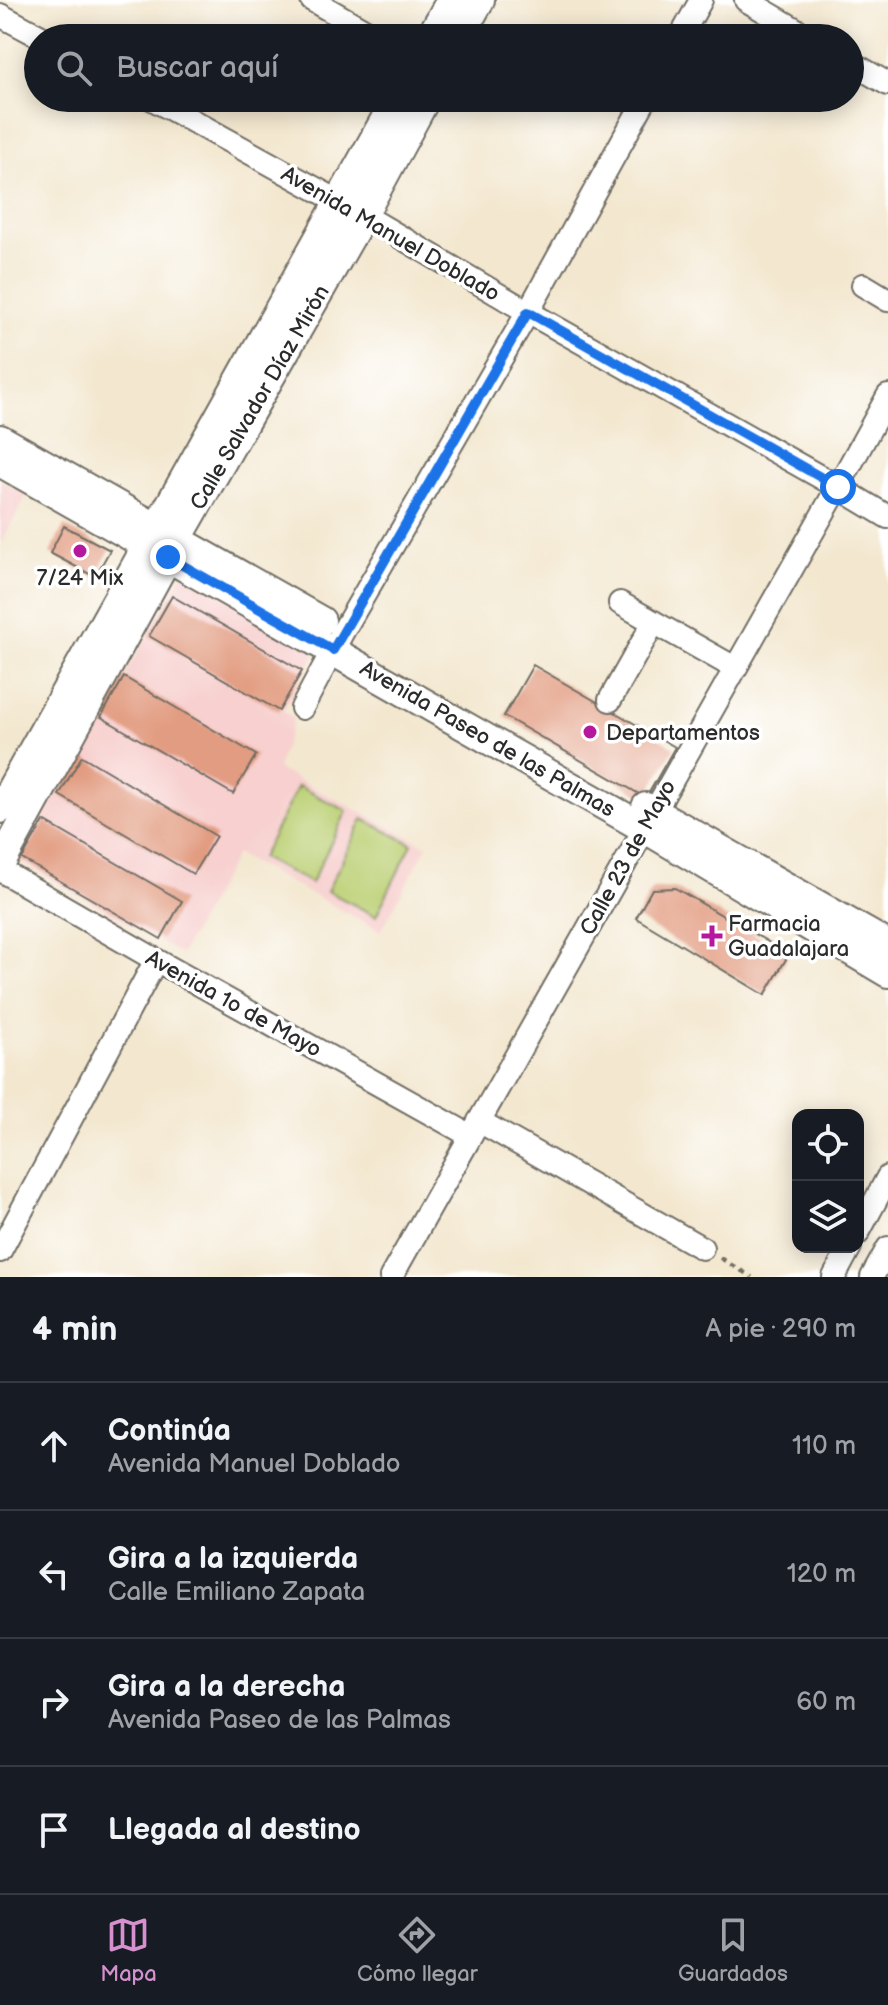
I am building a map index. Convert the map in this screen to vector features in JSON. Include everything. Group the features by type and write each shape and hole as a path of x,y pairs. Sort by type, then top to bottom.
{"street":[{"path":"312,0 354,24"},
{"path":"438,24 451,0"},
{"path":"467,24 480,0"},
{"path":"688,24 701,0"},
{"path":"746,0 786,24"},
{"path":"0,15 24,28"},
{"path":"864,67 884,73"},
{"name":"Avenida Manuel Doblado","path":"176,112 351,208 888,517"},
{"name":"Calle Salvador Díaz Mirón","path":"351,208 391,112"},
{"name":"Calle Salvador Díaz Mirón","path":"0,809 162,543 351,208 416,112"},
{"path":"302,708 638,112"},
{"path":"863,285 888,300"},
{"name":"Calle 23 de Mayo","path":"391,1277 888,396"},
{"name":"Avenida Paseo de las Palmas","path":"0,439 162,543"},
{"name":"Avenida Paseo de las Palmas","path":"0,462 162,543 649,819 888,945"},
{"name":"Calle Salvador Díaz Mirón","path":"0,867 162,543"},
{"path":"620,603 735,668"},
{"path":"610,700 654,622"},
{"name":"Avenida Paseo de las Palmas","path":"649,819 888,973"},
{"name":"Avenida 1o de Mayo","path":"0,867 156,960 702,1248"},
{"path":"0,1251 156,960"},
{"path":"864,1222 888,1177"},
{"path":"872,1277 888,1248"},
{"path":"834,1277 847,1253"}],"path":[{"path":"702,1248 752,1277"}],"shaded area":[{"path":"0,480 27,495 0,545"},
{"path":"183,573 317,650 283,711 294,718 277,769 427,846 381,931 236,854 181,954 18,860"}],"green space":[{"path":"298,786 347,811 311,883 261,858"},
{"path":"363,819 412,844 376,916 327,891"}],"building":[{"name":"7/24 Mix","path":"64,526 110,550 95,577 50,553"},
{"path":"172,596 302,671 279,711 149,636"},
{"name":"Departamentos","path":"533,665 675,747 646,798 504,716"},
{"path":"124,677 256,755 233,794 101,717"},
{"path":"82,756 216,836 193,874 59,795"},
{"path":"44,821 182,901 161,939 22,859"},
{"name":"Farmacia Guadalajara","path":"675,888 789,954 765,995 636,918 652,889"}],"place":[{"name":"7/24 Mix","path":"80,551"},
{"name":"Departamentos","path":"590,732"},
{"name":"Farmacia Guadalajara","path":"712,936"}],"route":[{"path":"168,557 333,650 528,312 838,487"}]}
